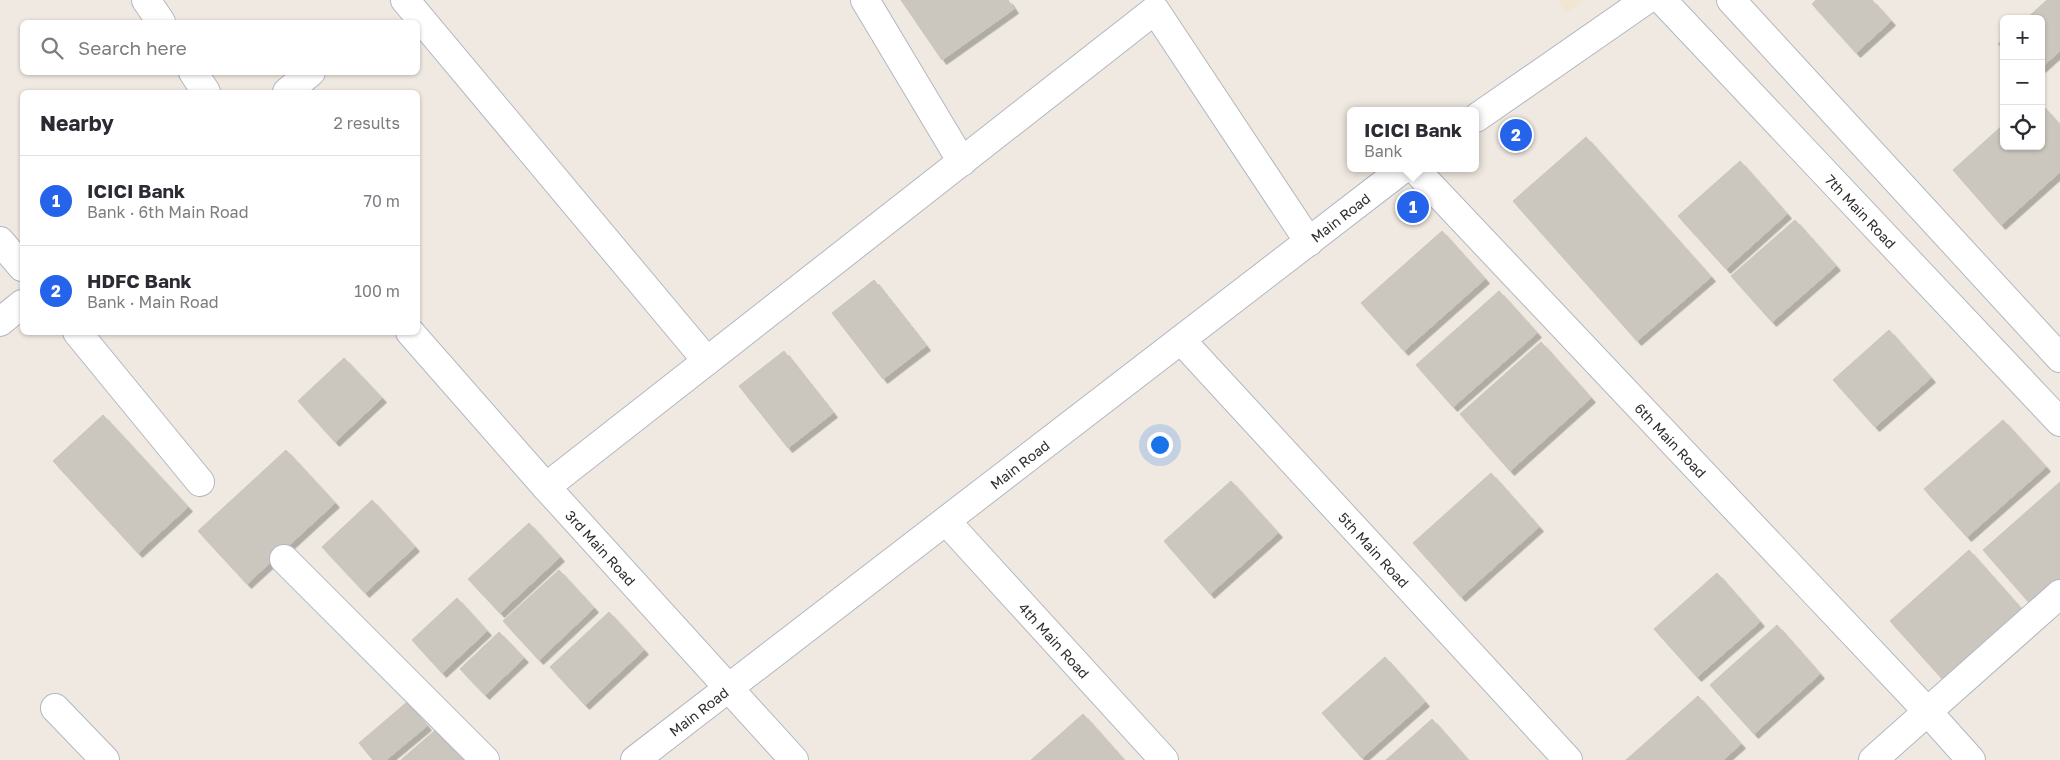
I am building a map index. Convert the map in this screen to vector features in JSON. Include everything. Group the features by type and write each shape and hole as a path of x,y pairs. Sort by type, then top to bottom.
{"street":[{"path":"146,0 160,20"},
{"path":"406,0 707,361"},
{"path":"865,0 962,162"},
{"path":"1479,116 1646,0"},
{"name":"7th Main Road","path":"1662,0 2060,422"},
{"path":"1731,0 2060,358"},
{"path":"546,487 962,162 1152,5 1309,242"},
{"path":"195,75 205,90"},
{"path":"289,90 307,75"},
{"name":"Main Road","path":"635,760 1399,172"},
{"name":"6th Main Road","path":"1418,172 1928,712 1971,760"},
{"path":"0,241 20,265"},
{"path":"0,322 20,306"},
{"path":"79,335 200,482"},
{"name":"3rd Main Road","path":"413,335 546,487 794,760"},
{"name":"5th Main Road","path":"1181,340 1568,760"},
{"name":"4th Main Road","path":"946,520 1164,760"},
{"path":"284,560 485,760"},
{"path":"1873,760 2060,594"},
{"path":"55,708 105,760"}],"shaded area":[{"path":"1558,0 1584,0 1566,13"}],"building":[{"path":"901,0 1008,0 1014,9 942,60"},
{"path":"1816,0 1872,0 1891,21 1856,53 1812,4"},
{"path":"2047,0 2060,0 2060,51 2045,64 2045,15 2030,15"},
{"path":"2045,108 2060,125 2060,172 2001,225 1953,170 2000,128 2000,150 2045,150"},
{"path":"1586,137 1711,277 1637,341 1513,201"},
{"path":"1740,161 1787,214 1726,269 1678,216"},
{"path":"1795,220 1836,266 1772,322 1731,276"},
{"path":"1442,231 1485,279 1404,351 1361,303"},
{"path":"874,280 926,346 883,379 832,313"},
{"path":"1499,291 1537,333 1453,407 1416,365"},
{"path":"1889,330 1931,378 1875,427 1833,380"},
{"path":"1541,342 1591,398 1510,471 1460,414"},
{"path":"784,351 833,413 788,448 739,386"},
{"path":"344,358 382,398 335,442 298,401"},
{"path":"103,415 188,507 138,553 53,461"},
{"path":"2003,420 2046,467 1967,537 1924,489"},
{"path":"286,450 335,503 247,584 198,531"},
{"path":"1491,473 1539,527 1461,597 1413,543"},
{"path":"1231,481 1278,533 1210,594 1164,541"},
{"path":"2060,482 2060,581 2032,606 1983,550"},
{"path":"372,500 415,547 365,593 322,547"},
{"path":"529,523 560,557 500,613 468,579"},
{"path":"1969,550 2024,612 1945,682 1890,621"},
{"path":"559,570 594,608 539,660 503,621"},
{"path":"1717,573 1760,622 1697,677 1654,629"},
{"path":"457,598 487,631 442,673 412,640"},
{"path":"609,612 644,650 585,705 550,667"},
{"path":"1777,625 1820,674 1754,734 1710,685"},
{"path":"499,632 524,658 485,695 460,669"},
{"path":"1385,657 1425,702 1362,758 1322,713"},
{"path":"1698,696 1741,744 1723,760 1626,760"},
{"path":"407,702 427,726 386,760 373,760 359,743"},
{"path":"1083,714 1124,760 1031,760"},
{"path":"1432,719 1468,760 1386,760"},
{"path":"440,726 468,760 401,760"}],"place":[{"name":"HDFC Bank","path":"1516,135"},
{"name":"ICICI Bank","path":"1413,207"}]}
